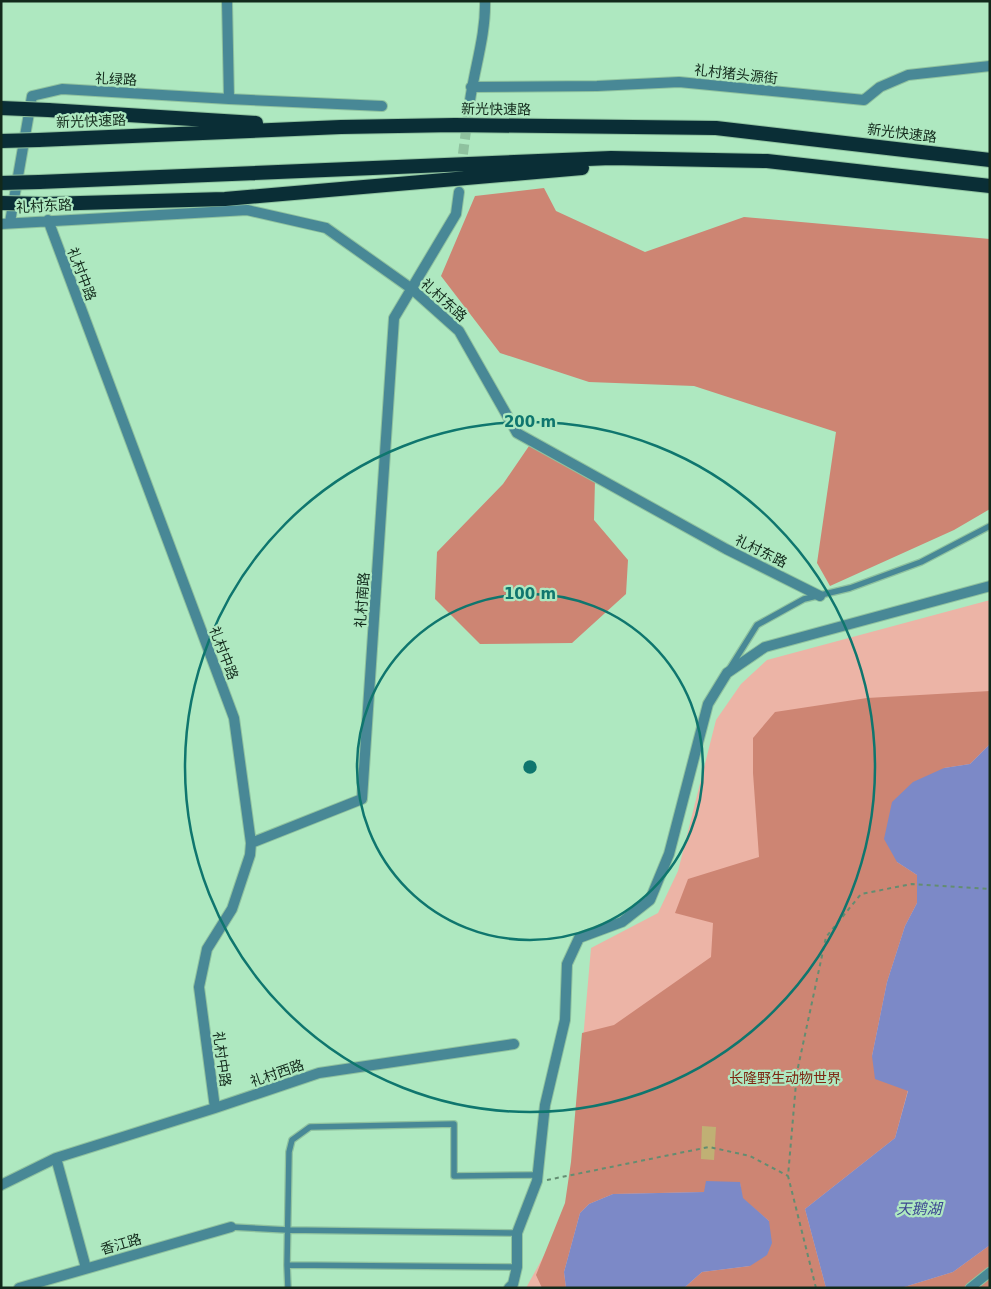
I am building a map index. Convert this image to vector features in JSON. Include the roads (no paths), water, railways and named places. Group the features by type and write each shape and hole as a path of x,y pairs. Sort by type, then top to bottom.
{"highway":[{"path":"1,108 341,127"},
{"name":"新光快速路","path":"1,141 341,127 455,125 716,128 990,160"},
{"path":"1,183 611,158 767,160 990,186"},
{"path":"1,203 44,204 225,199 328,189 471,179 680,159"}],"street":[{"path":"227,1 229,99 382,106"},
{"path":"469,108 471,87 486,18 485,1"},
{"name":"礼村猪头源街","path":"471,87 597,86 678,82 864,100 880,87 908,75 990,66"},
{"name":"礼绿路","path":"6,223 32,96 62,89 229,99"},
{"path":"412,289 456,214 459,192"},
{"name":"礼村东路","path":"6,223 247,210 326,228 412,289 459,331 517,433 726,549 820,596"},
{"name":"礼村中路","path":"48,220 234,718 251,844 250,855 232,909 207,949 199,987 215,1108"},
{"name":"礼村南路","path":"251,844 362,799 394,318 412,289"},
{"path":"509,1288 513,1284 517,1267 517,1233 537,1178 545,1105 565,1020 568,964 579,938 622,922 650,900 669,854 708,704 727,672 766,647 990,586"},
{"name":"礼村西路","path":"1,1185 56,1158 319,1073 514,1044"},
{"path":"56,1158 86,1268"},
{"name":"香江路","path":"19,1288 231,1227"},
{"path":"970,1288 990,1272"}],"lane":[{"path":"727,672 757,625 804,600 850,588 921,562 990,526"},
{"path":"288,1288 289,1152 292,1140 310,1127 454,1124 454,1176 537,1178"},
{"path":"231,1227 287,1230 517,1233"},
{"path":"287,1265 517,1267"}],"water":[{"name":"天鹅湖","path":"990,744 990,1245 953,1272 901,1288 826,1288 805,1209 895,1138 908,1091 875,1079 872,1056 887,982 905,926 917,903 917,875 897,862 884,839 892,802 913,782 944,768 970,764"},
{"path":"706,1181 740,1182 743,1198 769,1221 772,1243 767,1255 750,1266 702,1272 684,1288 566,1288 564,1272 580,1213 589,1204 613,1194 704,1192"}],"tunnel":[{"path":"461,169 469,108"}],"park label":[{"name":"长隆野生动物世界","path":"785,1078"}]}
